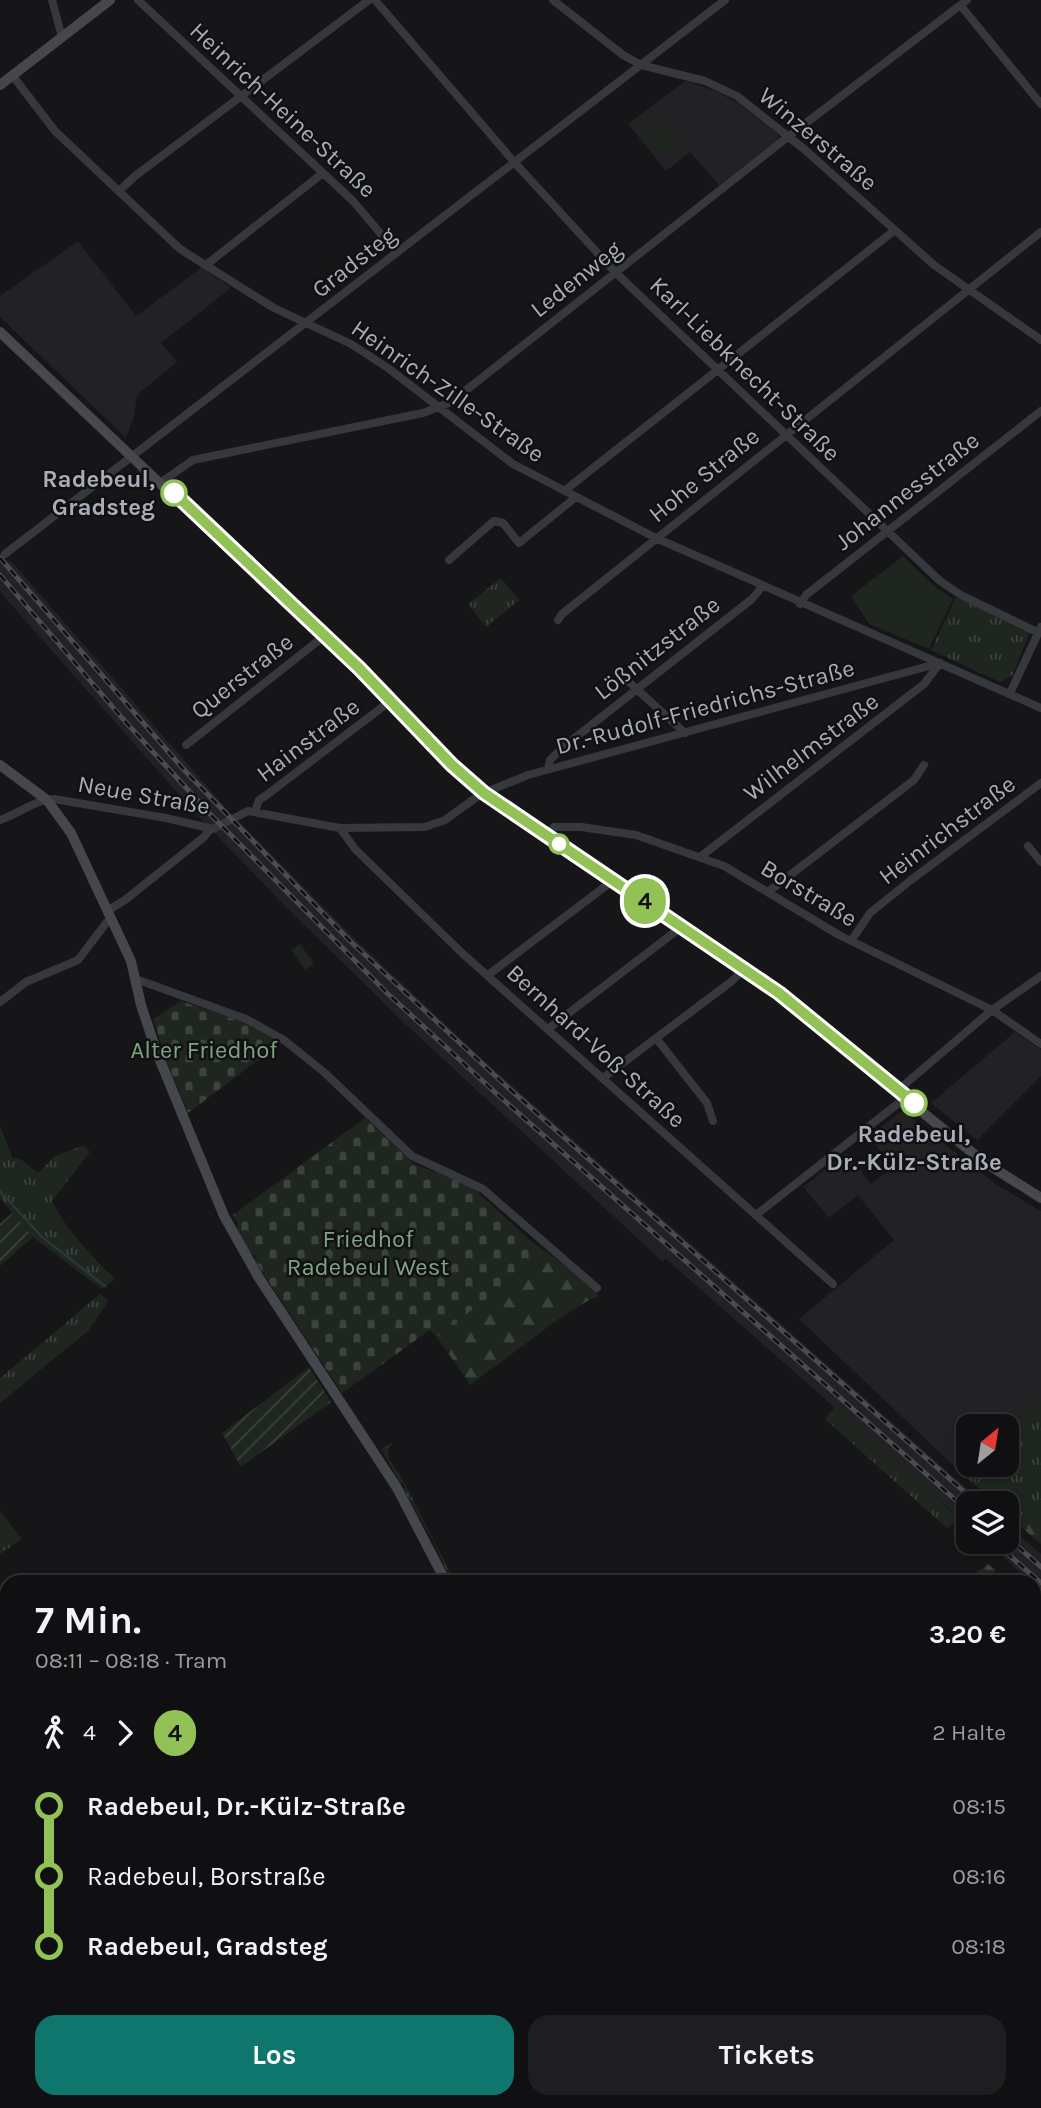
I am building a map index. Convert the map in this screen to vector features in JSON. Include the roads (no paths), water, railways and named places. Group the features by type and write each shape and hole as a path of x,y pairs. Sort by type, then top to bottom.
{"main road":[{"path":"0,85 110,0"},
{"path":"0,332 323,637 481,794 743,970 984,1162 1041,1198"},
{"path":"0,765 47,800 71,833 128,954 156,1054 230,1227 260,1278 397,1488 442,1575"}],"street":[{"path":"52,0 62,37"},
{"name":"Heinrich-Heine-Straße","path":"138,0 323,173 372,221 397,253"},
{"path":"120,190 369,0"},
{"name":"Karl-Liebknecht-Straße","path":"375,0 515,163 615,272 887,531 940,581 961,595 1039,630"},
{"name":"Winzerstraße","path":"554,0 623,55 641,65 705,81 730,92 789,136 934,265 1041,340"},
{"name":"Gradsteg","path":"5,554 725,0"},
{"path":"964,3 1041,104"},
{"name":"Ledenweg","path":"160,483 193,460 438,408 451,402 789,136 964,3"},
{"name":"Heinrich-Zille-Straße","path":"12,75 55,131 180,249 274,308 351,344 388,368 502,457 656,538 800,604 1010,693"},
{"path":"206,265 323,173"},
{"path":"564,491 895,230"},
{"name":"Hohe Straße","path":"558,620 562,614 785,434 1041,232"},
{"name":"Johannesstraße","path":"800,604 806,595 1041,411"},
{"path":"449,561 494,521 503,523 519,543 576,497"},
{"name":"Lößnitzstraße","path":"548,769 550,760 562,748 752,599 762,587"},
{"path":"1039,630 1010,693 1041,708"},
{"name":"Querstraße","path":"186,745 323,637"},
{"name":"Dr.-Rudolf-Friedrichs-Straße","path":"481,794 548,769 940,663"},
{"name":"Wilhelmstraße","path":"700,857 924,684 940,663"},
{"path":"619,673 685,733"},
{"name":"Hainstraße","path":"255,812 264,796 389,702"},
{"path":"768,892 914,780 924,765"},
{"name":"Heinrichstraße","path":"851,941 870,913 1041,783"},
{"path":"255,812 340,828 425,827 445,820 481,794"},
{"name":"Neue Straße","path":"0,820 47,800 80,802 154,815 210,829 215,829 244,812 255,812"},
{"name":"Borstraße","path":"543,837 554,827 636,835 732,870 851,941 992,1010 1041,1044"},
{"name":"Bernhard-Voß-Straße","path":"340,828 355,849 440,932 834,1284"},
{"path":"0,1002 26,982 78,960 108,915 204,838 210,829"},
{"path":"1028,845 1041,862"},
{"path":"488,975 611,882"},
{"path":"548,1029 680,928"},
{"path":"603,1078 743,970"},
{"path":"757,1215 901,1095 992,1010 1041,976"},
{"path":"136,979 246,1019 284,1040 325,1073 412,1156 483,1189 597,1288"},
{"path":"656,1038 707,1103 713,1121"}],"waterway":[{"path":"0,1191 42,1237 105,1286"}],"tram line":[{"path":"0,334 354,670 470,788 777,997 982,1163 1041,1200"},
{"name":"4","path":"174,493 359,668 461,774 484,793 779,993 914,1103"}],"railway":[{"path":"0,558 185,771 350,941 504,1084 963,1491"},
{"path":"0,575 122,718 211,815 387,993 498,1095 956,1500"},
{"path":"1019,1548 1041,1567"},
{"path":"1008,1554 1032,1575"}],"place":[{"name":"Radebeul, Gradsteg","path":"174,493"},
{"name":"Radebeul, Dr.-Külz-Straße","path":"914,1103"}],"park label":[{"name":"Alter Friedhof","path":"204,1050"},
{"name":"Friedhof Radebeul West","path":"368,1253"}]}
